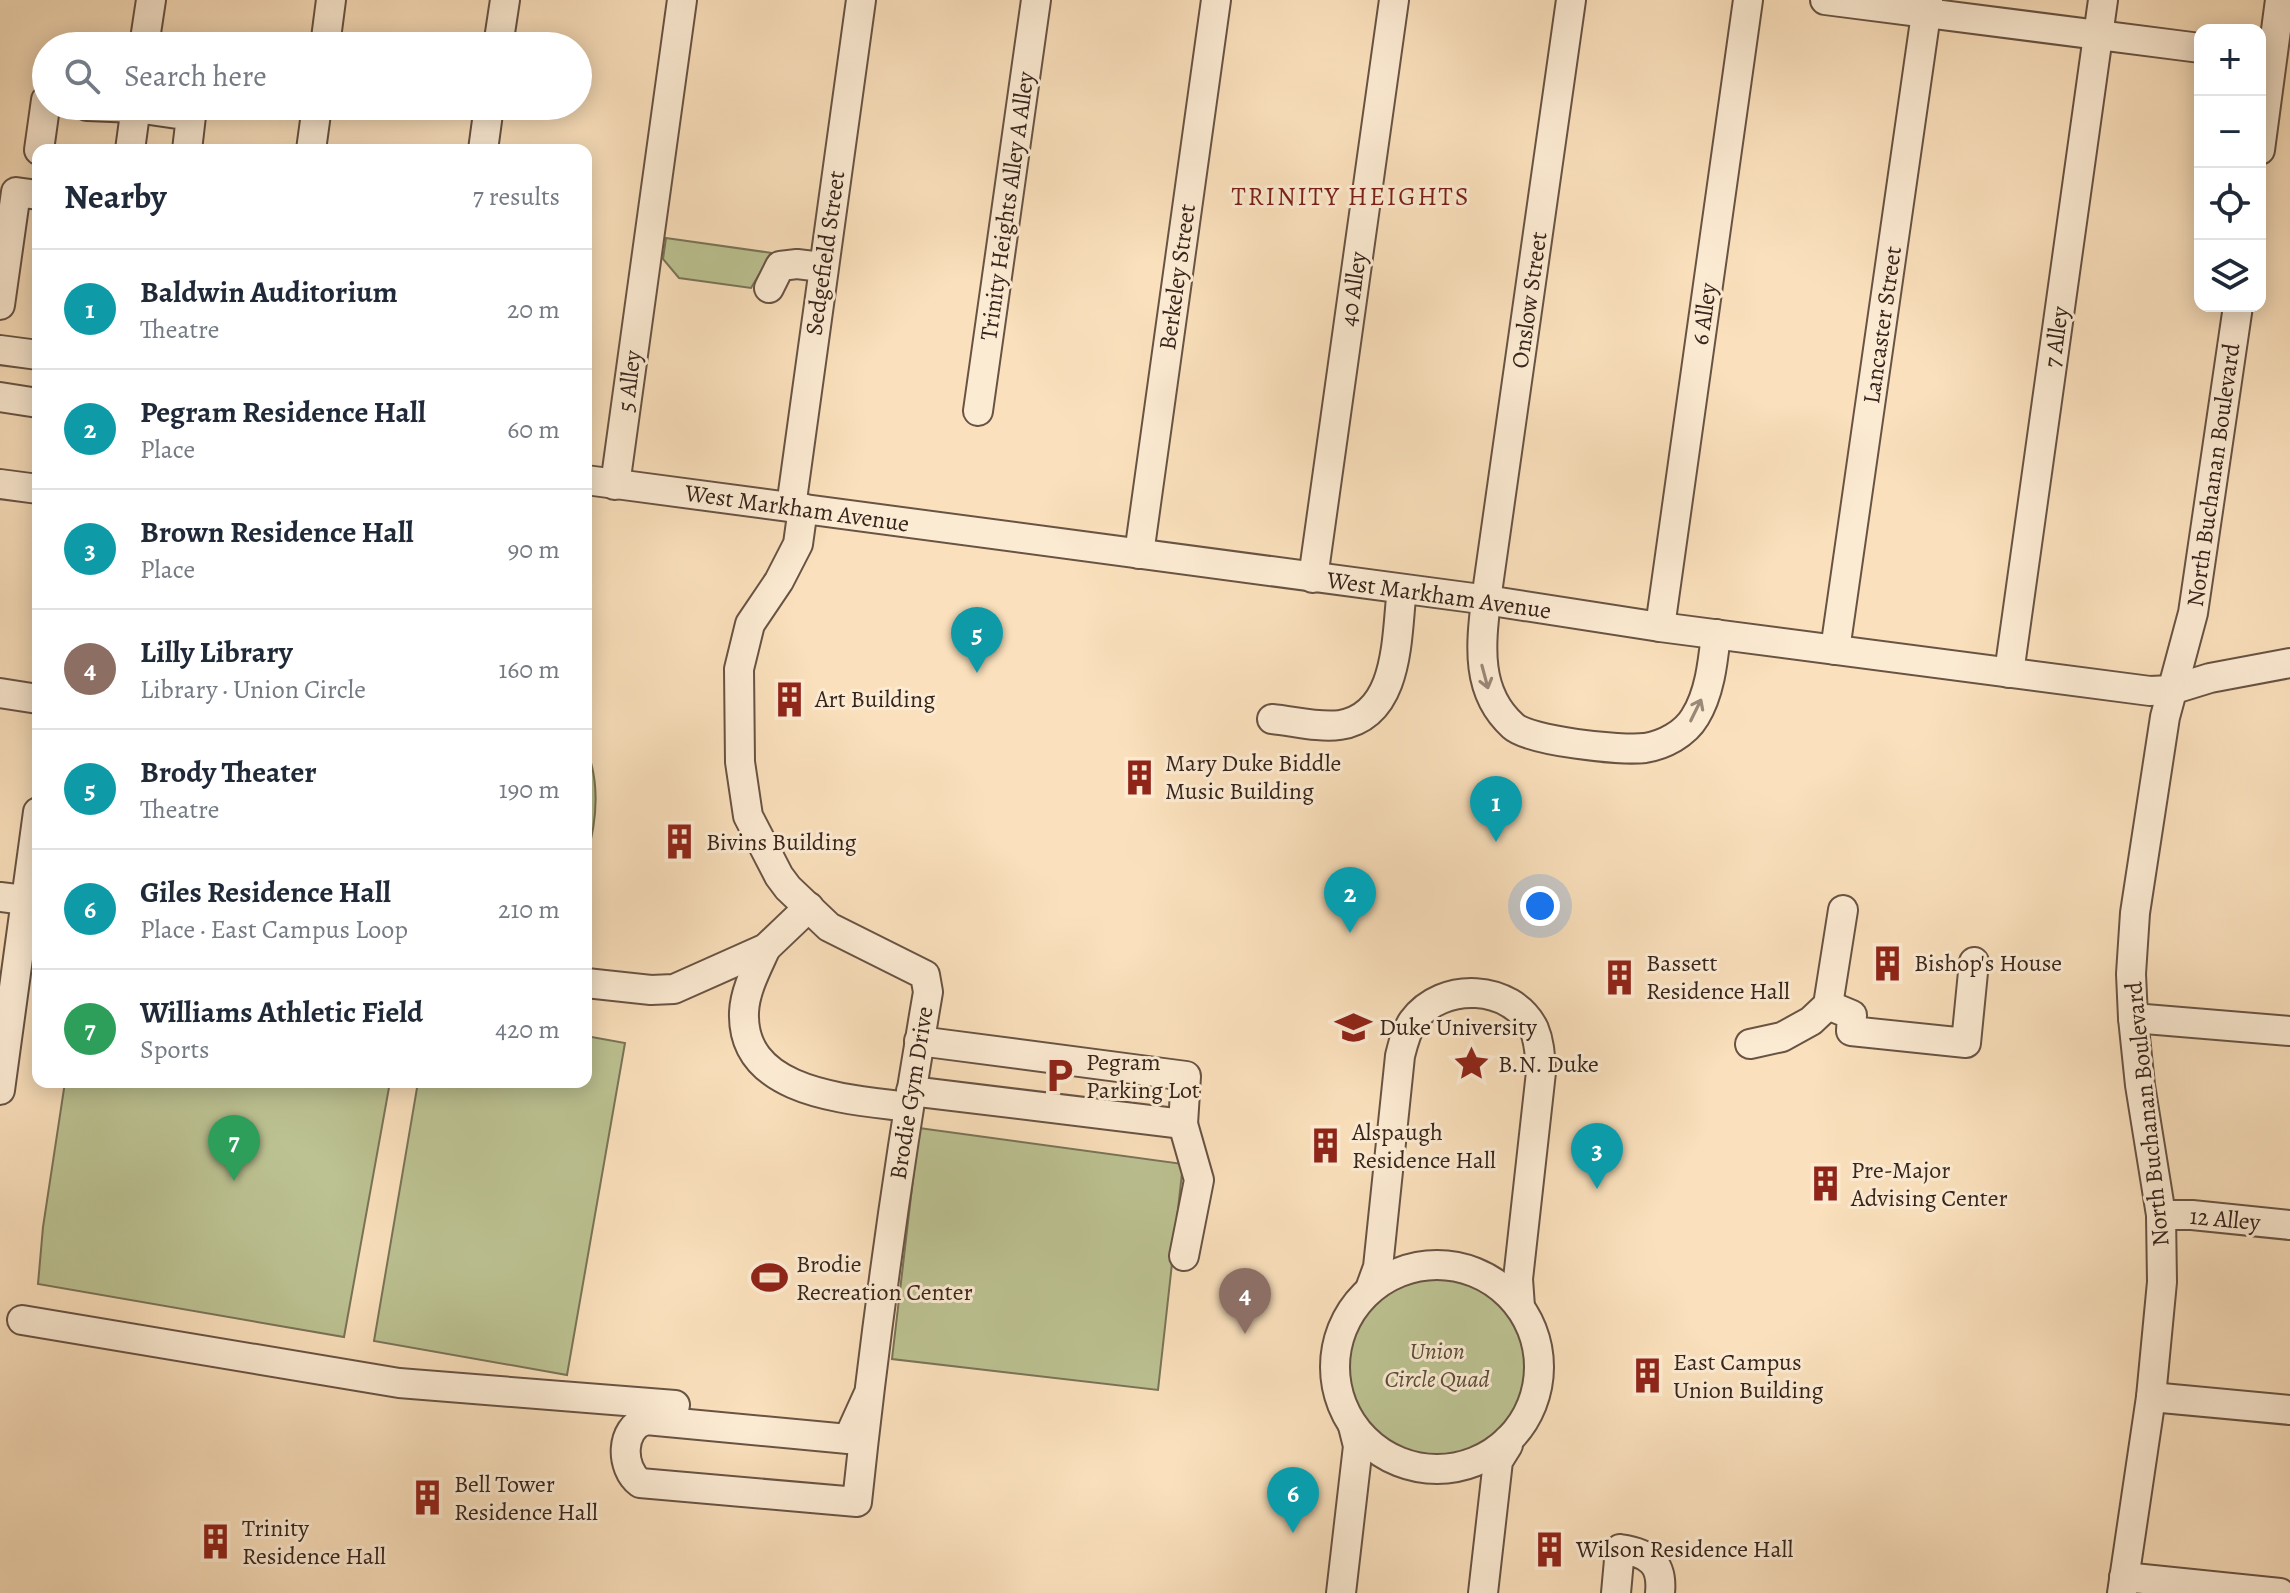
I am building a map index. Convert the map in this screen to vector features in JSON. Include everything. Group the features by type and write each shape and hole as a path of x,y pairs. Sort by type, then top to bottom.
{"street":[{"path":"146,32 151,0"},
{"path":"327,32 331,0"},
{"path":"500,32 505,0"},
{"name":"5 Alley","path":"615,485 648,279 682,0"},
{"name":"Sedgefield Street","path":"797,508 822,267 861,0"},
{"name":"Trinity Heights Alley A Alley","path":"978,411 1036,0"},
{"name":"Berkeley Street","path":"1139,554 1216,0"},
{"name":"40 Alley","path":"1313,578 1394,0"},
{"name":"Onslow Street","path":"1571,0 1486,600 1481,665 1499,710 1515,728 1557,741 1644,748 1673,740 1695,718 1712,673 1716,634"},
{"name":"6 Alley","path":"1660,627 1748,0"},
{"path":"1825,0 1927,7 2194,47"},
{"name":"7 Alley","path":"2009,673 2103,0"},
{"path":"2266,111 2280,0"},
{"name":"Lancaster Street","path":"1835,650 1927,7"},
{"path":"40,144 43,120"},
{"path":"131,144 134,120"},
{"path":"188,144 191,120"},
{"path":"312,144 315,120"},
{"path":"484,144 487,120"},
{"path":"0,305 16,192 32,194"},
{"path":"769,288 780,266 797,264 822,267"},
{"name":"North Buchanan Boulevard","path":"2123,1585 2151,1397 2162,1282 2161,1215 2140,1085 2133,1018 2131,974 2140,866 2171,690 2193,613 2237,312"},
{"path":"0,350 32,354"},
{"path":"0,397 32,402"},
{"name":"West Markham Avenue","path":"592,481 2150,691 2171,690 2210,678 2290,663"},
{"path":"0,484 32,488"},
{"name":"Brodie Gym Drive","path":"797,508 798,544 779,581 750,624 739,669 740,762 748,816 779,876 829,927 925,975 928,992 868,1395"},
{"path":"1272,719 1335,725 1358,719 1372,707 1384,692 1390,677 1402,589"},
{"path":"0,693 32,698"},
{"path":"0,1090 13,899 32,833"},
{"path":"592,984 651,990 674,989 766,948 809,907"},
{"path":"1750,1044 1782,1037 1811,1021 1828,1005 1843,910"},
{"path":"766,948 751,983 744,1011 746,1036 764,1065 785,1081 821,1096 910,1099 1183,1124"},
{"path":"1828,1005 1852,1015 1851,1031 1966,1043 1974,962"},
{"path":"1341,1593 1358,1446 1336,1386 1335,1353 1349,1314 1370,1289 1378,1267 1393,1117 1405,1037 1413,1021 1441,999 1455,994 1476,992 1501,999 1518,1009 1535,1032 1539,1049 1541,1072 1518,1279 1520,1307"},
{"path":"2133,1018 2290,1031"},
{"path":"919,1041 1186,1076 1183,1124 1199,1180 1184,1256"},
{"name":"12 Alley","path":"2161,1215 2290,1225"},
{"path":"1353,1426 1386,1457 1417,1468 1469,1464 1493,1453 1528,1415 1540,1372 1536,1340 1520,1307 1500,1286 1484,1276 1443,1265 1407,1269 1370,1289"},
{"path":"22,1320 399,1383 724,1409"},
{"path":"868,1395 857,1502 640,1483 631,1476 625,1464 629,1432 636,1423 646,1420 848,1439 868,1395"},
{"path":"2151,1397 2290,1410"},
{"path":"1483,1593 1498,1461 1508,1440"},
{"path":"1616,1593 1620,1549 1644,1555 1656,1564 1662,1576 1660,1593"},
{"path":"2123,1585 2280,1593"}],"green space":[{"path":"666,238 772,253 751,288 679,278 663,259"},
{"path":"592,766 596,803 592,835"},
{"path":"592,1037 625,1043 567,1375 374,1341 417,1088 592,1088"},
{"path":"64,1088 389,1088 344,1337 38,1284 43,1227"},
{"path":"919,1128 1183,1164 1158,1390 892,1359"},
{"name":"Union Circle Quad","path":"1437,1271 1473,1278 1503,1299 1524,1329 1531,1365 1524,1401 1503,1431 1473,1452 1437,1459 1401,1452 1371,1431 1350,1401 1343,1365 1350,1329 1371,1299 1401,1278"}],"place":[{"name":"Brody Theater","path":"977,673"},
{"name":"Art Building","path":"789,699"},
{"name":"Mary Duke Biddle Music Building","path":"1139,777"},
{"name":"Bivins Building","path":"680,842"},
{"name":"Baldwin Auditorium","path":"1496,842"},
{"name":"Pegram Residence Hall","path":"1350,933"},
{"name":"Bishop's House","path":"1888,963"},
{"name":"Bassett Residence Hall","path":"1620,977"},
{"name":"Duke University","path":"1353,1027"},
{"name":"B.N. Duke","path":"1472,1064"},
{"name":"Pegram Parking Lot","path":"1060,1076"},
{"name":"Alspaugh Residence Hall","path":"1326,1146"},
{"name":"Williams Athletic Field","path":"234,1181"},
{"name":"Pre-Major Advising Center","path":"1825,1184"},
{"name":"Brown Residence Hall","path":"1597,1189"},
{"name":"Brodie Recreation Center","path":"770,1278"},
{"name":"Lilly Library","path":"1245,1334"},
{"name":"East Campus Union Building","path":"1647,1376"},
{"name":"Bell Tower Residence Hall","path":"428,1498"},
{"name":"Giles Residence Hall","path":"1293,1533"},
{"name":"Trinity Residence Hall","path":"216,1542"},
{"name":"Wilson Residence Hall","path":"1550,1549"}],"district":[{"name":"TRINITY HEIGHTS","path":"1351,196"}]}
